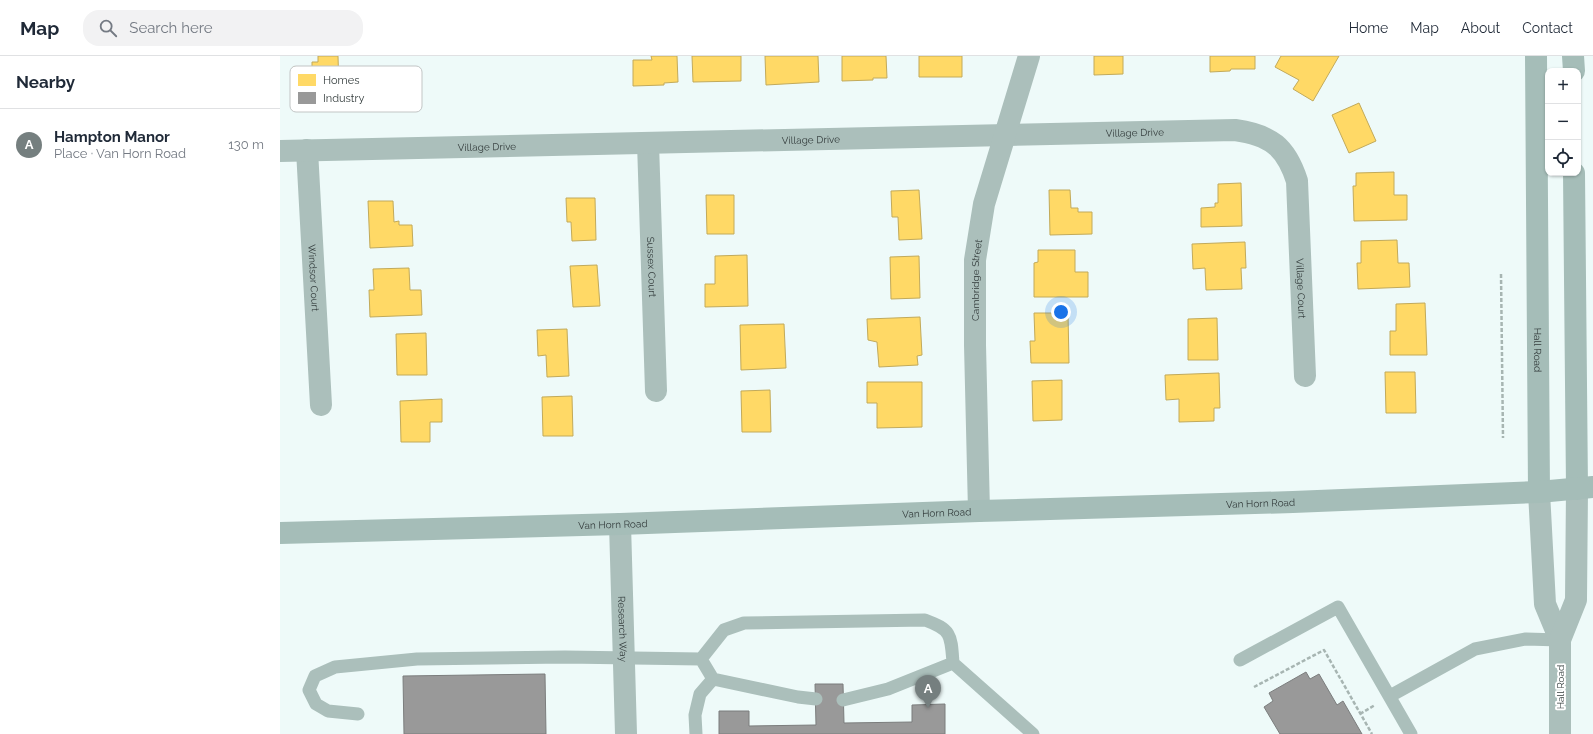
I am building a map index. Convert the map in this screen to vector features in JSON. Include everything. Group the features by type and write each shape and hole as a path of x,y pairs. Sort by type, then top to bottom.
{"main road":[{"name":"Hall Road","path":"1536,56 1540,492"},
{"path":"1573,56 1574,68"},
{"name":"Hall Road","path":"1574,176 1585,488"},
{"name":"Van Horn Road","path":"280,533 620,524 979,511 1293,502 1540,492 1585,488"}],"street":[{"name":"Cambridge Street","path":"979,511 975,345 975,260 984,204 1029,56"},
{"name":"Village Drive","path":"280,150 1235,130 1252,132 1266,138 1286,155 1297,181 1297,201"},
{"name":"Sussex Court","path":"648,143 656,391"},
{"name":"Windsor Court","path":"307,150 321,405"},
{"name":"Village Court","path":"1297,201 1305,376"},
{"name":"Hall Road","path":"1560,734 1560,640 1576,600 1585,488"},
{"name":"Hall Road","path":"1540,492 1545,604 1560,640"},
{"name":"Research Way","path":"620,524 626,734"}],"lane":[{"path":"1240,660 1338,607 1384,700 1411,734"},
{"path":"701,658 724,630 744,623 925,620 941,626 951,639 953,663 1033,734"},
{"path":"1384,700 1475,649 1526,639 1560,640"},
{"path":"358,714 328,711 316,704 309,690 316,676 335,667 417,659 624,657 701,658"},
{"path":"701,658 713,679 798,697 816,699"},
{"path":"843,700 888,689 953,663"},
{"path":"696,734 695,715 700,694 713,679"}],"path":[{"path":"1501,274 1503,438"},
{"path":"1254,687 1324,650 1372,734"},
{"path":"1360,714 1384,700"}],"building: Homes":[{"path":"318,56 338,56 338,66 312,66 312,62 318,62"},
{"path":"651,56 677,56 678,82 664,83 664,85 633,86 633,60 652,60"},
{"path":"692,56 741,56 741,81 693,82"},
{"path":"765,56 818,56 819,82 766,85"},
{"path":"842,56 886,56 887,78 842,81"},
{"path":"919,56 962,56 962,77 919,77"},
{"path":"1094,56 1123,56 1123,74 1094,75"},
{"path":"1210,56 1255,56 1255,69 1231,69 1230,71 1210,72"},
{"path":"1281,56 1339,56 1313,101 1293,89 1299,80 1275,67"},
{"path":"1359,103 1376,141 1349,153 1332,115"},
{"path":"1394,172 1394,195 1407,195 1407,220 1354,221 1353,186 1356,186 1356,173"},
{"path":"1241,183 1242,226 1201,227 1201,208 1215,207 1215,203 1218,203 1218,184"},
{"path":"919,190 922,239 899,240 898,217 892,217 891,191"},
{"path":"1049,190 1070,190 1071,208 1078,208 1078,212 1092,212 1092,234 1050,235"},
{"path":"706,195 734,195 734,234 707,234"},
{"path":"566,198 595,198 596,240 572,241 571,222 567,222"},
{"path":"368,201 393,201 394,222 399,221 399,225 412,225 413,246 370,248"},
{"path":"1397,240 1398,263 1409,263 1410,287 1358,289 1357,263 1361,263 1361,241"},
{"path":"1245,242 1246,268 1241,268 1242,289 1206,290 1205,268 1193,269 1192,244"},
{"path":"1038,250 1075,250 1075,272 1088,272 1088,297 1034,297 1034,263 1038,262"},
{"path":"747,255 748,306 705,307 705,284 715,284 715,256"},
{"path":"919,256 920,298 891,299 890,257"},
{"path":"597,265 600,306 573,307 570,266"},
{"path":"409,268 410,290 421,290 422,315 370,317 369,290 374,290 373,269"},
{"path":"1425,303 1427,355 1390,355 1390,331 1396,331 1396,304"},
{"path":"1034,313 1068,313 1069,363 1031,363 1030,341 1035,341"},
{"path":"920,317 922,355 917,356 918,365 879,367 877,342 868,340 867,319"},
{"path":"1217,318 1218,360 1188,360 1188,319"},
{"path":"784,324 786,368 741,370 740,325"},
{"path":"567,329 569,376 547,377 546,355 538,356 537,330"},
{"path":"426,333 427,375 397,375 396,334"},
{"path":"1385,372 1415,372 1416,413 1386,413"},
{"path":"1219,373 1220,408 1214,408 1214,421 1179,422 1179,399 1166,400 1165,375"},
{"path":"1062,380 1062,420 1033,421 1032,381"},
{"path":"867,382 922,382 922,427 877,428 877,403 867,403"},
{"path":"770,390 771,432 742,432 741,391"},
{"path":"572,396 573,436 543,436 542,397"},
{"path":"442,399 442,422 430,422 430,442 401,442 400,401"}],"building: Industry":[{"path":"1306,672 1310,679 1319,674 1337,705 1343,701 1362,734 1280,734 1264,707 1273,701 1269,693"},
{"path":"545,674 546,734 404,734 403,676"},
{"path":"815,684 843,684 844,723 912,722 912,705 945,704 945,734 719,734 719,711 749,711 749,726 816,725"}],"place":[{"name":"Hampton Manor","path":"928,708"}]}
